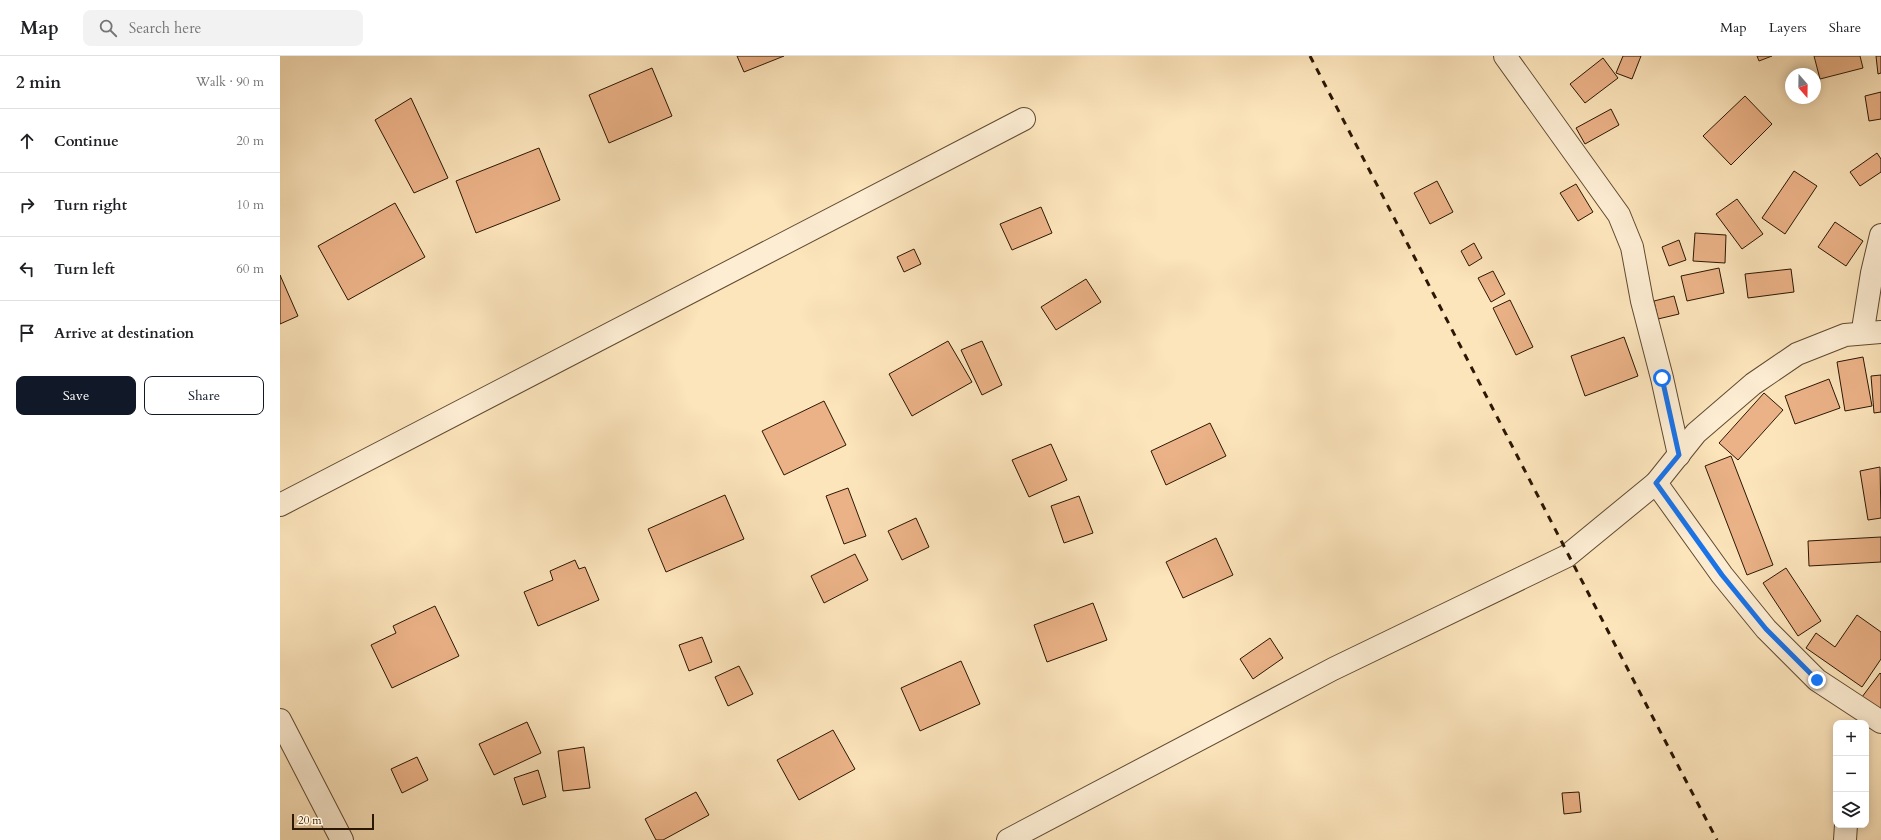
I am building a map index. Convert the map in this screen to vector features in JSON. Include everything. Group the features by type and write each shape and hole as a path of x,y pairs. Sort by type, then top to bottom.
{"street":[{"path":"1505,56 1619,215 1632,247 1642,301 1662,378 1679,455"},
{"path":"280,505 1024,120"},
{"path":"1008,840 1333,669 1567,556 1656,483 1696,433 1753,384 1797,354 1875,322 1872,273 1881,235"},
{"path":"1656,483 1722,575 1766,629 1817,680 1872,722"},
{"path":"280,720 342,840"},
{"path":"1845,840 1846,828"}],"building":[{"path":"737,56 784,56 744,72"},
{"path":"1623,56 1641,56 1632,79 1616,73"},
{"path":"1757,56 1772,56 1759,61"},
{"path":"1814,56 1860,56 1863,68 1821,79 1821,68 1817,68"},
{"path":"1876,56 1881,56 1881,73 1878,74"},
{"path":"1603,58 1618,78 1585,103 1570,84"},
{"path":"652,68 672,116 609,143 589,95"},
{"path":"1881,92 1881,119 1869,121 1865,96"},
{"path":"1745,96 1772,124 1731,165 1703,136"},
{"path":"411,98 448,178 414,193 375,120"},
{"path":"1611,109 1619,125 1585,144 1576,128"},
{"path":"539,148 560,200 476,233 456,181"},
{"path":"1877,153 1881,159 1881,172 1860,186 1850,172"},
{"path":"1794,171 1817,186 1785,234 1762,218"},
{"path":"1437,181 1453,212 1430,224 1414,193"},
{"path":"1576,184 1593,212 1578,221 1560,193"},
{"path":"1737,199 1763,234 1742,249 1716,214"},
{"path":"395,203 425,257 348,300 318,246"},
{"path":"1041,207 1052,233 1012,250 1000,224"},
{"path":"1835,222 1863,241 1846,266 1818,247"},
{"path":"1695,233 1726,235 1725,263 1693,261"},
{"path":"1679,240 1686,260 1669,266 1662,247"},
{"path":"1474,243 1482,258 1469,266 1461,251"},
{"path":"914,249 921,264 904,272 897,257"},
{"path":"1719,268 1724,293 1687,301 1681,276"},
{"path":"1791,269 1794,292 1748,298 1745,274"},
{"path":"1493,271 1505,294 1491,302 1478,278"},
{"path":"280,275 298,316 280,324"},
{"path":"1086,279 1101,302 1056,330 1041,307"},
{"path":"1674,296 1679,314 1658,319 1654,301"},
{"path":"1510,300 1533,347 1516,355 1493,308"},
{"path":"1624,337 1638,376 1585,396 1571,356"},
{"path":"948,341 972,382 912,416 889,374"},
{"path":"982,341 1002,385 982,395 961,350"},
{"path":"1863,357 1872,406 1845,411 1837,362"},
{"path":"1881,375 1881,412 1874,413 1871,376"},
{"path":"1829,379 1840,408 1795,424 1785,396"},
{"path":"1764,393 1783,410 1738,460 1719,443"},
{"path":"824,401 846,445 784,475 762,431"},
{"path":"1210,423 1226,456 1166,485 1151,451"},
{"path":"1051,444 1067,480 1029,497 1012,460"},
{"path":"1731,456 1773,565 1747,575 1705,466"},
{"path":"1880,467 1881,518 1868,520 1860,471"},
{"path":"848,488 866,536 844,544 826,496"},
{"path":"725,495 744,539 666,572 648,529"},
{"path":"1079,496 1093,533 1064,543 1051,506"},
{"path":"916,518 929,547 902,560 888,531"},
{"path":"1881,537 1881,562 1809,566 1808,541"},
{"path":"1216,538 1233,575 1183,598 1166,562"},
{"path":"855,554 868,580 824,603 811,576"},
{"path":"575,560 579,569 585,567 599,600 538,626 524,592 553,580 550,571"},
{"path":"1786,568 1821,621 1798,636 1763,583"},
{"path":"1093,603 1107,640 1047,662 1034,625"},
{"path":"435,606 459,656 392,688 371,645 396,633 393,626"},
{"path":"1857,615 1881,632 1881,659 1862,687 1806,648 1816,633 1835,647"},
{"path":"702,637 712,662 689,671 679,645"},
{"path":"1270,638 1283,658 1253,679 1240,659"},
{"path":"961,661 980,704 920,731 901,688"},
{"path":"739,666 753,694 728,706 715,677"},
{"path":"1880,673 1881,674 1881,710 1862,697"},
{"path":"527,722 541,753 494,775 479,744"},
{"path":"833,730 855,769 799,800 777,760"},
{"path":"584,747 590,788 563,791 558,751"},
{"path":"417,757 428,780 402,793 391,769"},
{"path":"538,770 546,797 523,805 514,778"},
{"path":"696,792 709,815 663,840 656,840 645,819"},
{"path":"1579,792 1581,812 1564,814 1562,793"}],"railway":[{"path":"1310,56 1717,840"}],"route":[{"path":"1662,378 1679,455 1656,483 1722,575 1766,629 1817,680"}]}
